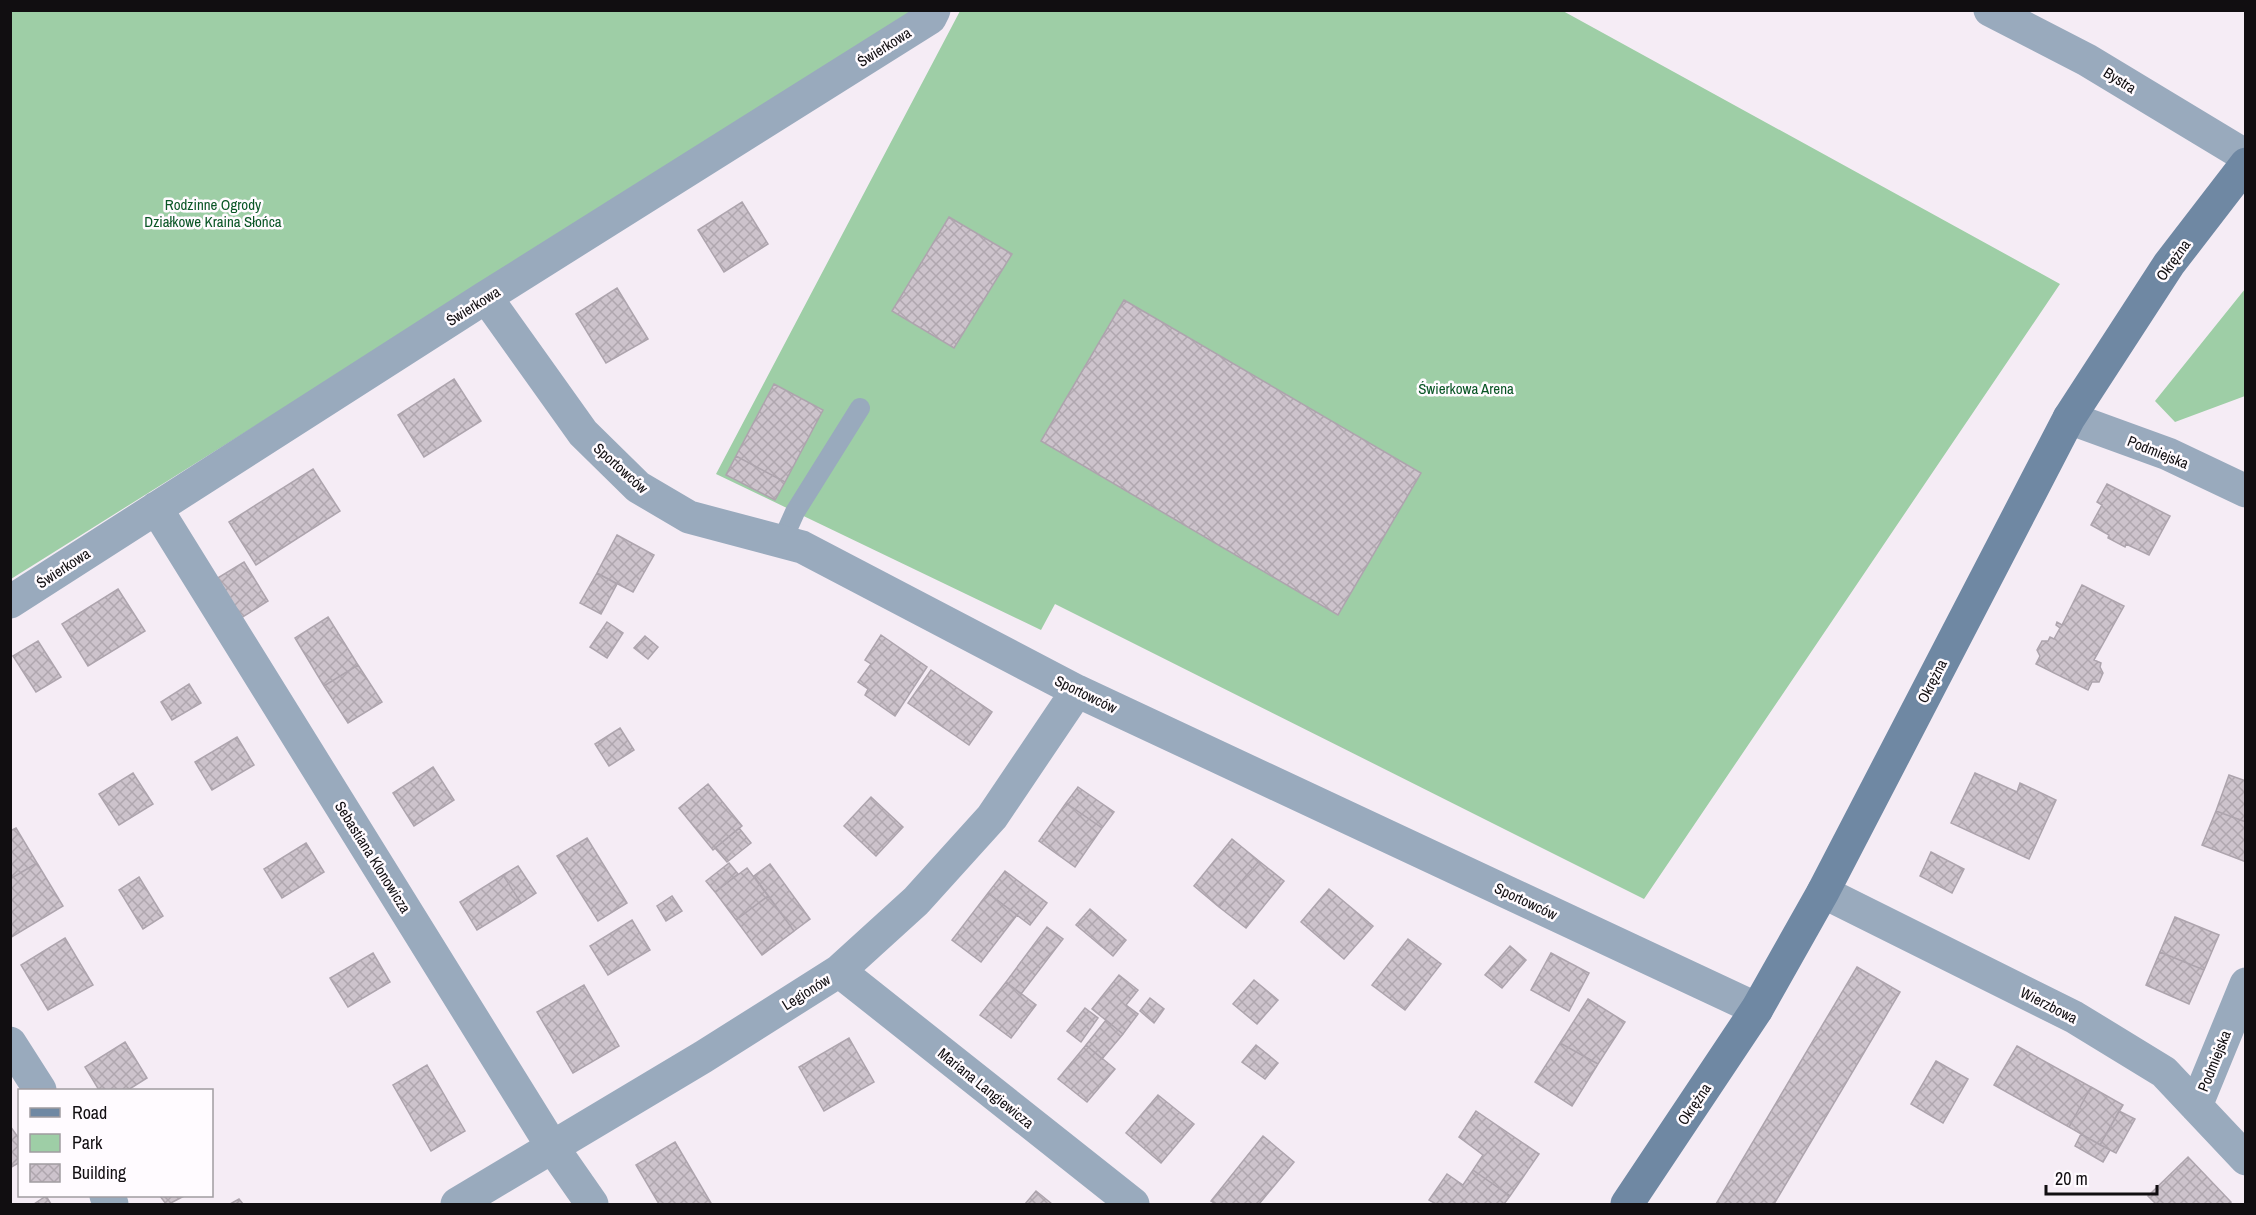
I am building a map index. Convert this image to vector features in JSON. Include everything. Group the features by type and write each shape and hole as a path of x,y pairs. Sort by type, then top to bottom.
{"street":[{"name":"Świerkowa","path":"10,602 486,297 930,18 934,10"},
{"name":"Bystra","path":"1990,10 2087,60 2246,156"},
{"name":"Okrężna","path":"1628,1204 1757,1009 1823,892 2069,418 2169,264 2246,164"},
{"name":"Sportowców","path":"486,297 583,433 638,487 688,517 802,547 1077,691 1757,1009"},
{"name":"Podmiejska","path":"2069,418 2168,454 2246,491"},
{"name":"Sebastiana Klonowicza","path":"156,508 552,1148 592,1204"},
{"name":"Legionów","path":"457,1204 703,1057 839,971 916,901 992,817 1077,691"},
{"name":"Wierzbowa","path":"1823,892 2074,1017 2164,1072 2246,1159"},
{"name":"Mariana Langiewicza","path":"839,971 1133,1204"},
{"name":"Podmiejska","path":"2196,1106 2246,984"},
{"path":"10,1043 39,1089"}],"lane":[{"path":"782,541 795,512 860,408"}],"green space":[{"name":"Rodzinne Ogrody Działkowe Kraina Słońca","path":"11,11 917,11 11,579"},
{"name":"Świerkowa Arena","path":"960,11 1563,11 2060,284 1644,899 1055,604 1041,630 716,474"},
{"path":"2245,289 2245,396 2175,422 2155,401"}],"building":[{"path":"742,202 768,244 724,272 698,230"},
{"path":"949,217 1012,254 954,348 892,311"},
{"path":"617,288 648,339 606,363 576,314"},
{"path":"1124,300 1421,473 1338,615 1041,441"},
{"path":"454,379 481,421 424,457 398,415"},
{"path":"774,384 823,410 785,482 736,456"},
{"path":"736,456 785,482 775,500 726,475"},
{"path":"313,469 340,511 256,565 229,522"},
{"path":"2107,484 2170,516 2149,555 2126,544 2125,547 2091,525 2102,505 2097,502"},
{"path":"617,535 654,555 633,592 597,573"},
{"path":"244,562 268,601 241,618 216,579"},
{"path":"597,573 617,584 601,614 580,603"},
{"path":"2082,585 2124,606 2094,660 2101,663 2103,673 2099,682 2092,682 2088,690 2036,664 2040,656 2037,650 2042,641 2048,641 2050,637 2054,639 2060,628 2056,625 2057,622 2062,625"},
{"path":"118,589 145,631 88,666 62,624"},
{"path":"328,617 358,665 324,686 295,638"},
{"path":"607,622 623,633 607,658 590,647"},
{"path":"881,635 927,667 895,716 865,695 868,689 858,682 871,664 865,660"},
{"path":"645,636 658,647 648,659 634,648"},
{"path":"38,641 61,677 36,692 13,656"},
{"path":"358,665 382,702 348,723 324,686"},
{"path":"931,670 992,712 969,745 908,703"},
{"path":"189,684 201,703 172,720 161,702"},
{"path":"620,728 634,750 609,766 595,744"},
{"path":"237,737 254,765 212,790 195,762"},
{"path":"433,767 454,800 414,826 393,793"},
{"path":"133,773 153,804 119,825 99,794"},
{"path":"1975,773 2017,792 2020,783 2056,800 2029,859 1951,823"},
{"path":"2229,775 2246,781 2246,822 2216,811"},
{"path":"708,784 742,826 713,850 679,808"},
{"path":"1078,787 1114,812 1102,828 1066,803"},
{"path":"871,797 903,827 876,856 844,826"},
{"path":"1066,803 1102,828 1075,867 1039,841"},
{"path":"2216,811 2246,822 2246,862 2202,845"},
{"path":"16,828 37,863 10,879 10,831"},
{"path":"739,828 751,843 727,862 715,848"},
{"path":"587,838 627,903 598,921 557,856"},
{"path":"1232,839 1259,861 1219,907 1194,886"},
{"path":"306,843 324,872 282,898 264,869"},
{"path":"1931,852 1964,869 1952,893 1920,876"},
{"path":"1259,861 1284,881 1246,928 1219,907"},
{"path":"37,863 63,906 10,938 10,879"},
{"path":"729,863 738,874 715,892 706,881"},
{"path":"770,864 810,919 794,931 754,876"},
{"path":"518,866 536,893 521,903 503,875"},
{"path":"747,868 768,896 736,920 715,892"},
{"path":"1005,871 1047,903 1030,925 988,893"},
{"path":"503,875 521,903 477,930 460,902"},
{"path":"139,877 163,916 143,929 119,890"},
{"path":"1329,889 1373,926 1344,959 1301,922"},
{"path":"988,893 1017,915 981,962 952,940"},
{"path":"672,896 682,911 666,921 657,906"},
{"path":"768,896 794,931 762,955 736,920"},
{"path":"1090,909 1126,940 1113,956 1076,925"},
{"path":"2175,917 2219,935 2204,970 2160,952"},
{"path":"632,920 650,950 608,975 590,946"},
{"path":"1047,927 1063,939 1021,994 1006,982"},
{"path":"65,938 93,985 48,1010 21,965"},
{"path":"1408,939 1441,964 1405,1010 1372,985"},
{"path":"1510,946 1526,960 1502,988 1485,975"},
{"path":"2160,952 2204,970 2189,1004 2146,985"},
{"path":"373,953 390,982 348,1007 330,978"},
{"path":"1551,953 1589,973 1569,1011 1531,990"},
{"path":"1857,967 1900,992 1774,1204 1716,1204"},
{"path":"1119,975 1138,990 1126,1005 1138,1014 1123,1034 1092,1009"},
{"path":"1254,980 1278,1000 1257,1024 1233,1004"},
{"path":"1006,982 1036,1005 1011,1038 980,1015"},
{"path":"584,985 619,1046 573,1073 537,1012"},
{"path":"1150,998 1164,1009 1154,1023 1140,1011"},
{"path":"1588,999 1625,1022 1598,1064 1560,1043"},
{"path":"1085,1008 1098,1018 1081,1042 1067,1031"},
{"path":"1106,1020 1123,1034 1102,1059 1086,1045"},
{"path":"849,1038 874,1082 824,1111 799,1067"},
{"path":"125,1042 147,1078 130,1089 98,1089 85,1067"},
{"path":"1560,1043 1598,1064 1572,1106 1535,1082"},
{"path":"1086,1045 1115,1069 1087,1102 1058,1079"},
{"path":"1256,1045 1278,1063 1265,1079 1242,1062"},
{"path":"2017,1046 2091,1087 2069,1127 1994,1085"},
{"path":"1936,1061 1968,1079 1943,1123 1911,1104"},
{"path":"427,1065 465,1131 431,1151 393,1085"},
{"path":"2091,1087 2123,1105 2100,1145 2069,1127"},
{"path":"1158,1095 1194,1124 1161,1163 1126,1133"},
{"path":"1476,1111 1539,1154 1510,1196 1473,1170 1483,1155 1459,1137"},
{"path":"2119,1111 2135,1119 2116,1153 2100,1145"},
{"path":"10,1126 18,1137 18,1163 10,1168"},
{"path":"2081,1134 2110,1150 2103,1162 2075,1146"},
{"path":"1263,1136 1294,1162 1259,1204 1216,1204 1211,1201"},
{"path":"675,1142 711,1203 659,1204 636,1165"},
{"path":"2188,1157 2231,1202 2228,1204 2156,1204 2148,1196"},
{"path":"1473,1170 1510,1196 1504,1204 1436,1204 1429,1200 1447,1174 1463,1185"},
{"path":"1036,1191 1052,1204 1025,1204"},
{"path":"47,1197 51,1204 34,1204"},
{"path":"161,1197 182,1197 169,1204 166,1204"},
{"path":"239,1199 243,1204 230,1204"}]}
